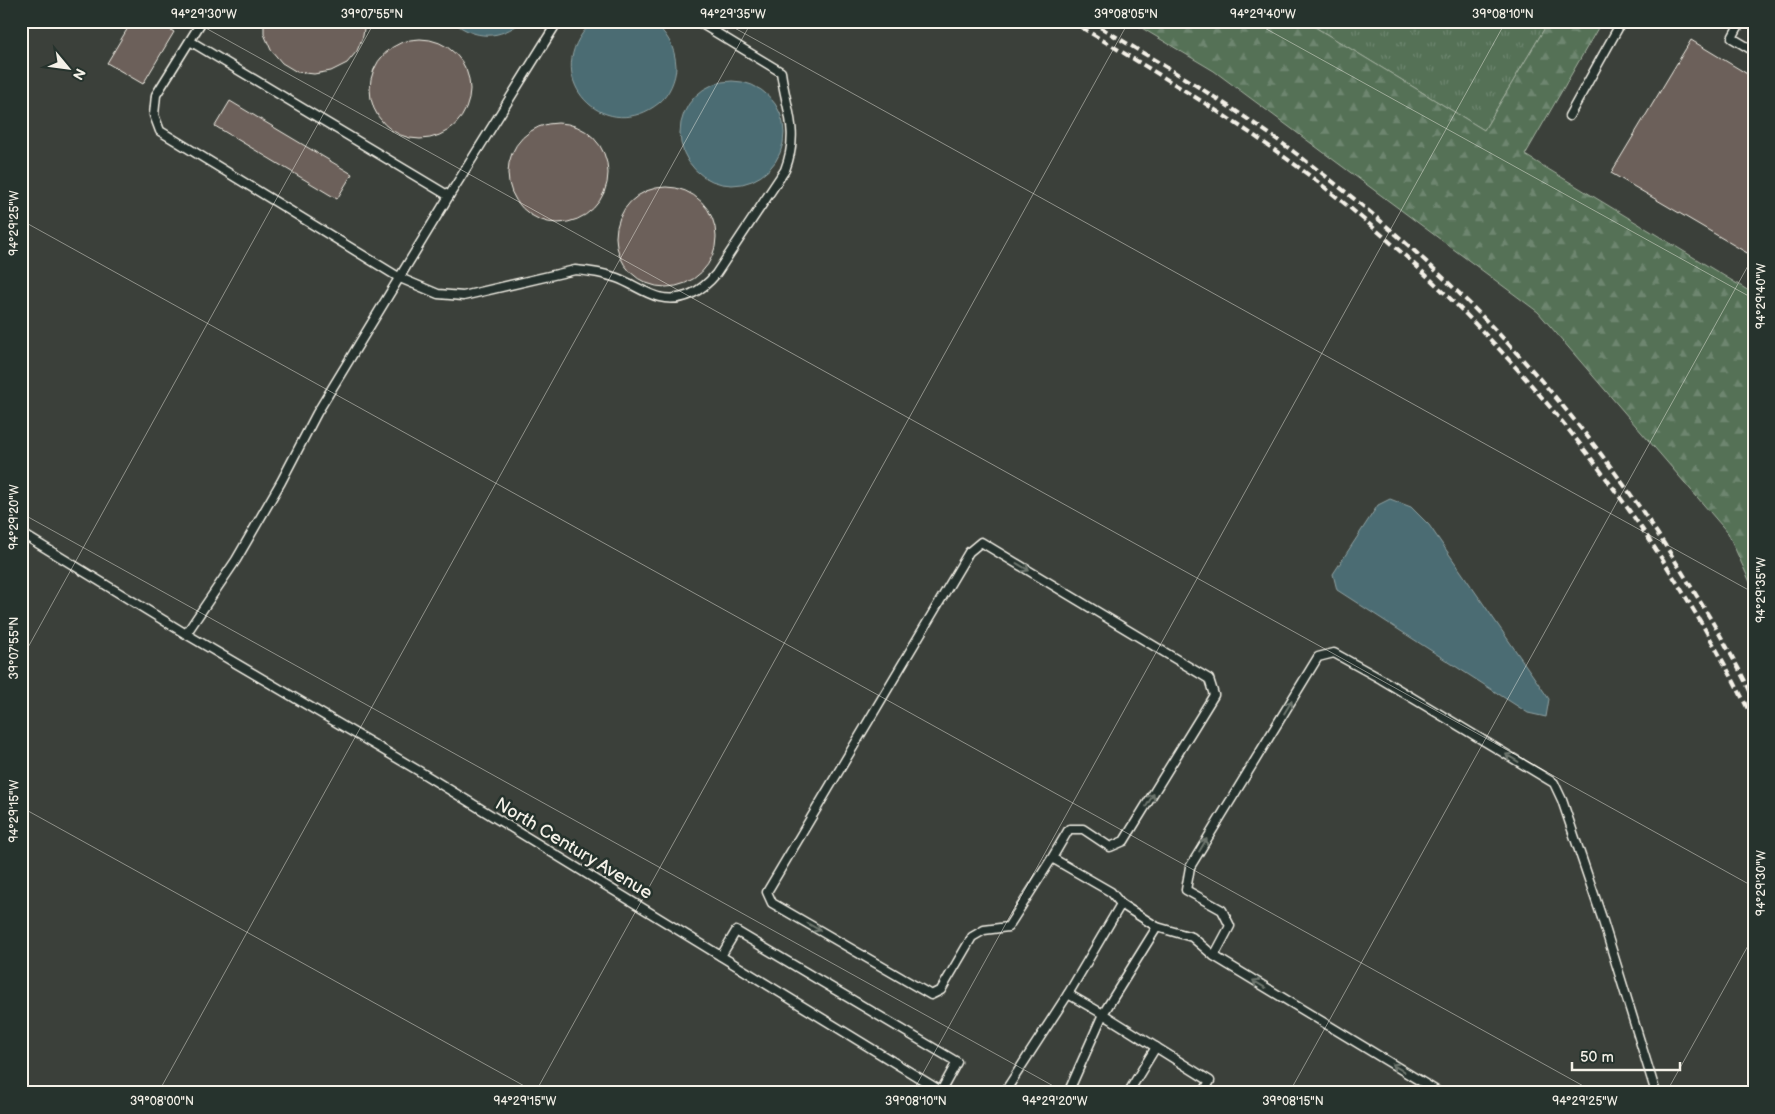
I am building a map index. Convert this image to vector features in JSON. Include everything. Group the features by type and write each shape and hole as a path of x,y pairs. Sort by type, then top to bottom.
{"lane":[{"path":"202,21 156,95 154,115 160,131 400,278 438,294 456,296 477,294 575,270 591,271 617,278 658,297 667,298 696,293 705,287 716,274 785,170 791,154 793,132 781,72 697,21"},
{"path":"186,634 236,560 281,482 317,413 558,21"},
{"path":"1569,116 1622,21"},
{"path":"1741,21 1732,38 1754,51"},
{"path":"190,42 449,196"},
{"name":"North Century Avenue","path":"21,533 186,634 419,771 943,1092"},
{"path":"981,542 1209,679 1214,695 1124,841 1110,846 1083,828 1069,829 1052,858 1008,927 984,930 972,937 942,990 931,995 772,903 767,892 969,552 981,542"},
{"path":"1214,956 1230,926 1222,910 1186,890 1190,867 1318,657 1334,653 1381,679 1554,783 1562,800 1602,918 1656,1093"},
{"path":"1052,858 1110,892 1121,904 1157,928 1192,937 1214,956 1440,1093"},
{"path":"1004,1093 1068,994 1121,904"},
{"path":"1068,1093 1103,1014 1157,928"},
{"path":"721,956 736,931 957,1062 943,1092"},
{"path":"1068,994 1210,1081 1203,1093"},
{"path":"1128,1093 1156,1047"}],"green space":[{"path":"1130,21 1305,21 1484,130 1549,21 1602,21 1525,155 1754,294 1754,591 1728,533 1538,312 1214,71"},
{"path":"1305,21 1549,21 1484,130"}],"water":[{"path":"452,21 523,21 505,32 487,35 469,32"},
{"path":"596,21 651,21 662,30 672,46 676,66 673,81 663,100 640,114 620,117 603,113 588,103 577,89 572,72 573,53 583,32"},
{"path":"732,81 752,85 769,96 780,113 784,133 780,153 769,170 752,181 732,185 712,181 695,170 684,153 680,133 684,113 695,96 712,85"},
{"path":"1390,499 1411,507 1429,525 1549,699 1546,717 1528,713 1337,590 1333,574 1378,505"}],"building":[{"path":"132,21 157,21 174,32 143,84 107,63"},
{"path":"264,21 365,21 363,36 357,51 347,63 331,71 314,74 297,72 282,63 271,50 264,34"},
{"path":"420,39 439,42 456,53 467,70 470,89 467,108 456,125 439,136 420,139 401,136 384,125 373,108 370,89 373,70 384,53 401,42"},
{"path":"1691,40 1754,78 1754,257 1611,173"},
{"path":"230,101 352,174 337,199 215,126"},
{"path":"558,123 577,127 594,137 604,154 608,173 604,192 594,209 577,219 558,223 539,219 522,209 512,192 508,173 512,154 522,137 539,127"},
{"path":"666,187 685,190 702,201 713,218 716,237 713,256 702,273 685,284 666,287 647,284 630,273 619,256 616,237 619,218 630,201 647,190"}],"railway":[{"path":"1071,21 1164,77 1285,157 1369,224 1472,320 1520,372 1565,426 1608,481 1649,539 1722,659 1754,722"},
{"path":"1090,21 1219,100 1294,152 1409,246 1462,296 1513,349 1562,405 1607,463 1650,523 1690,585 1724,641 1754,699"}]}
